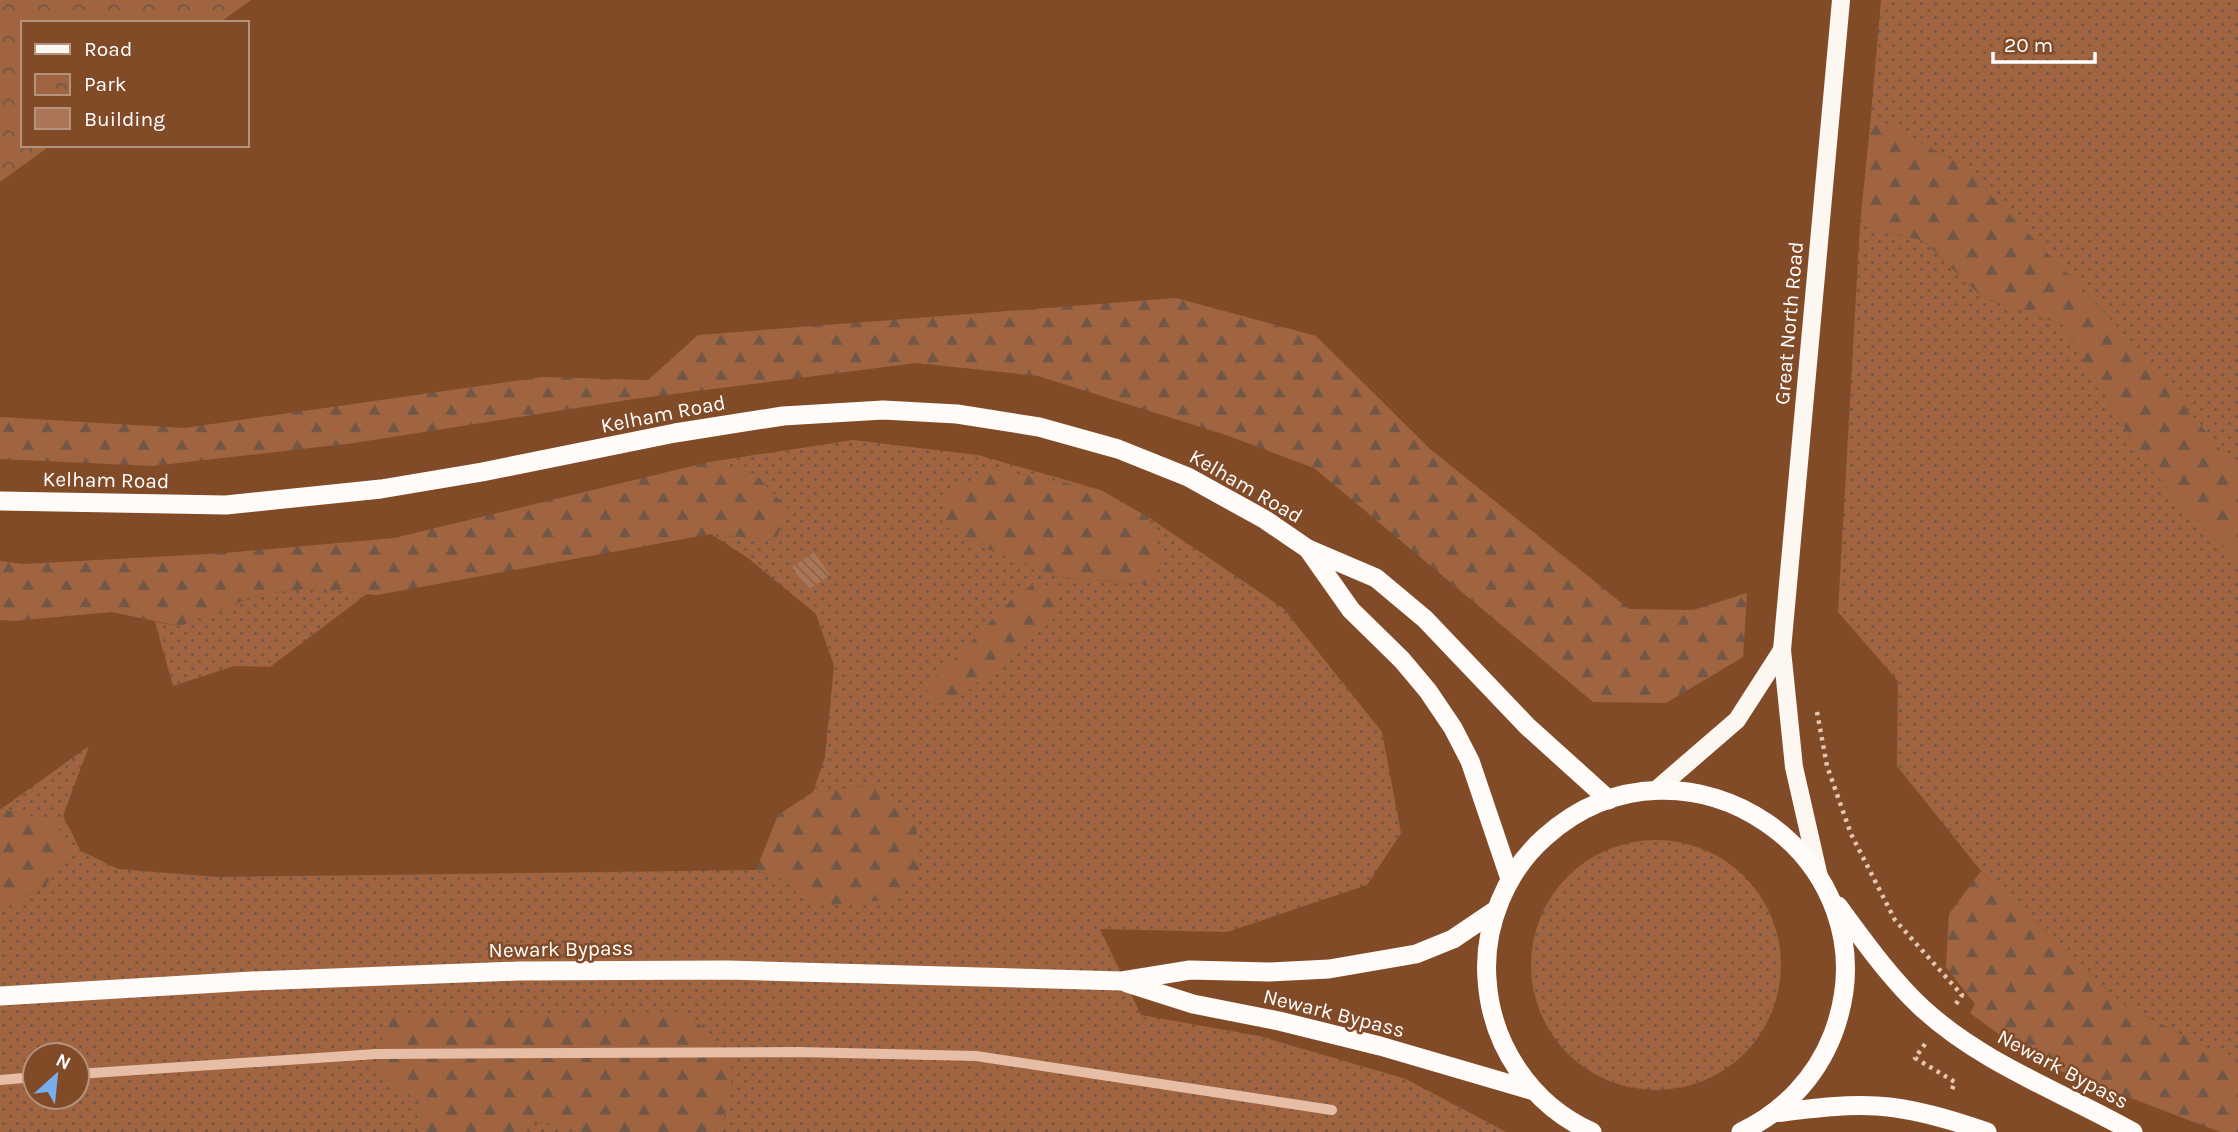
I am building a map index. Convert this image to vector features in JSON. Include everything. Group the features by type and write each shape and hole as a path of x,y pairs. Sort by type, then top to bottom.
{"highway":[{"name":"Kelham Road","path":"0,501 226,505 381,489 783,415 883,410 957,414 1039,427 1118,449 1188,477 1264,519 1308,549 1376,578 1425,619 1527,726 1608,800"},
{"name":"Kelham Road","path":"1308,549 1351,610 1402,660 1428,691 1453,728 1470,761 1510,879"},
{"name":"Newark Bypass","path":"1534,1091 1506,1052 1490,1006 1487,959 1496,910 1510,879 1529,853 1552,831 1579,813 1608,800 1656,790 1695,792 1749,811 1782,833 1808,861 1881,963 1941,1024 2012,1072 2133,1132"},
{"path":"1741,1132 1774,1113 1800,1089 1822,1058 1837,1024 1845,986 1844,948 1836,911 1824,885"},
{"name":"Newark Bypass","path":"0,996 252,981 519,971 728,970 1122,981 1190,970 1269,972 1329,969 1416,954 1453,939 1496,910"},
{"name":"Newark Bypass","path":"1122,981 1193,1004 1279,1021 1380,1046 1534,1091"},
{"path":"1534,1091 1571,1122 1592,1132"},
{"path":"1774,1113 1832,1107 1880,1106 1923,1114 1987,1132"}],"main road":[{"name":"Great North Road","path":"1824,885 1794,767 1782,650 1841,0"},
{"name":"Great North Road","path":"1656,790 1737,720 1782,650"}],"green space":[{"path":"0,0 251,0 222,21 21,21 21,147 48,147 0,182"},
{"path":"1881,0 2238,0 2238,471 2097,304 1961,165 1871,115"},
{"path":"1871,115 1961,165 2097,304 2176,395 2238,471 2238,559 2217,542 2150,469 2062,324 1983,298 1924,241 1860,225"},
{"path":"1860,225 1924,241 1983,298 2062,324 2150,469 2217,542 2238,559 2238,1063 2125,1006 1981,871 1897,766 1898,681 1838,612"},
{"path":"1176,298 1316,336 1430,449 1629,609 1693,610 1747,593 1743,657 1666,703 1593,702 1314,468 1229,436 1038,376 916,363 634,399 354,443 152,466 0,459 0,417 184,428 543,377 648,380 698,335"},
{"path":"853,440 978,455 1101,490 991,468 960,538 1058,577 1153,585 1163,556 1148,517 1283,608 1382,732 1401,833 1367,885 1227,932 1100,929 1141,1015 1259,1036 1406,1079 1506,1132 715,1132 724,1119 375,1071 421,1103 422,1132 0,1132 0,910 44,887 56,822 1,809 89,746 63,816 81,851 118,869 218,877 756,870 794,884 817,905 875,785 813,792 825,757 834,666 816,614 748,558 711,534 776,540 755,474 709,462"},
{"path":"709,462 755,474 788,509 776,540 711,534 377,595 310,588 258,595 179,626 112,612 0,620 0,561 24,564 225,553 394,538"},
{"path":"991,468 1101,490 1148,517 1163,556 1153,585 1058,577 960,538 942,521 948,494"},
{"path":"1038,581 1059,591 1053,619 955,701 934,704 926,688 1014,597"},
{"path":"310,588 367,594 270,667 234,666 173,686 155,622 179,626 258,595"},
{"path":"875,785 916,826 920,869 888,900 817,906 794,884 756,870 778,815 813,792"},
{"path":"0,809 56,821 70,855 44,887 0,910"},
{"path":"1644,840 1668,840 1715,854 1745,876 1772,917 1779,941 1779,989 1772,1013 1745,1054 1704,1081 1668,1090 1644,1090 1597,1076 1576,1062 1559,1045 1545,1024 1536,1001 1531,977 1531,953 1545,906 1559,885 1576,868 1597,854 1620,845"},
{"path":"1981,871 2125,1006 2238,1063 2238,1132 2220,1132 2055,1069 2011,1043 1970,1013 1975,1004 1946,967 1949,914"},
{"path":"680,1012 707,1030 733,1072 724,1119 715,1132 576,1132 572,1128 534,1121 526,1132 422,1132 421,1103 375,1071 388,1015"},
{"path":"533,1121 572,1128 576,1132 526,1132"}],"building":[{"path":"814,552 830,575 808,590 792,567"}],"waterway":[{"path":"91,1073 376,1054 798,1052 976,1056 1332,1110"},
{"path":"0,1080 21,1078"}]}
